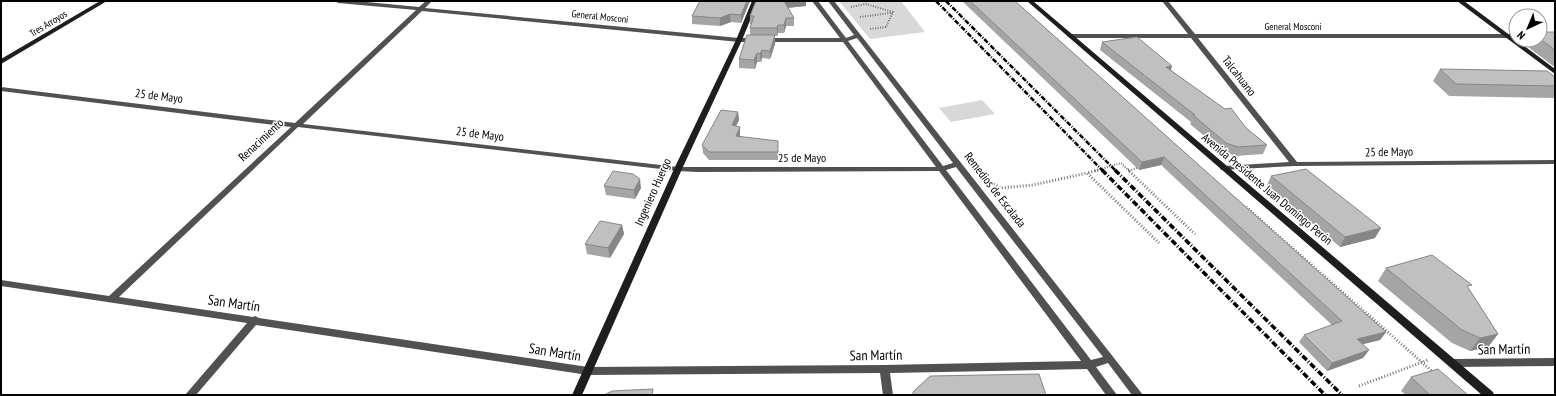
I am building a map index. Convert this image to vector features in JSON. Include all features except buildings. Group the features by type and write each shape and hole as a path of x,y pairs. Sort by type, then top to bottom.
{"street":[{"name":"Tres Arroyos","path":"1,62 104,1"},
{"name":"General Mosconi","path":"338,1 738,40 844,40 859,36"},
{"name":"Renacimiento","path":"111,299 429,1"},
{"name":"Ingeniero Huergo","path":"577,395 755,1"},
{"path":"815,1 940,169 1112,395"},
{"name":"Remedios de Escalada","path":"831,1 1138,395"},
{"name":"Avenida Presidente Juan Domingo Perón","path":"1030,1 1489,395"},
{"name":"Talcahuano","path":"1166,1 1295,164"},
{"path":"1460,1 1555,72"},
{"name":"General Mosconi","path":"1070,36 1507,36"},
{"name":"25 de Mayo","path":"1,89 678,169 940,169 958,164"},
{"name":"25 de Mayo","path":"1224,168 1295,164 1555,162"},
{"name":"San Martín","path":"1,283 588,371 884,369 1089,365 1109,359"},
{"path":"190,395 255,320"},
{"name":"San Martín","path":"1452,363 1555,362"},
{"path":"884,369 888,395"}],"path":[{"path":"853,13 848,8 866,4 893,12"},
{"path":"862,24 857,18 893,12"},
{"path":"867,30 886,26 893,12"},
{"path":"988,179 991,183 1001,188 1040,184 1121,163 1195,234"},
{"path":"1128,170 1143,166"},
{"path":"1087,173 1159,243"},
{"path":"1359,386 1443,355"}],"shaded area":[{"path":"839,1 901,1 925,32 870,39"},
{"path":"982,100 995,114 951,122 939,108"}],"railway":[{"path":"936,1 1103,171"},
{"path":"946,1 1115,170"},
{"path":"1102,170 1325,395"},
{"path":"1115,170 1342,395"}]}
